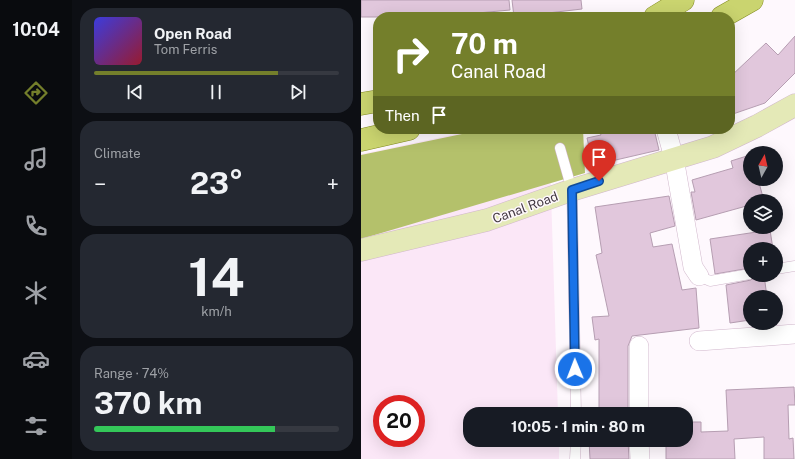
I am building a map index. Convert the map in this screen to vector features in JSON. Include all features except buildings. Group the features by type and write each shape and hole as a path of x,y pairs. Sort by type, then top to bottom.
{"main road":[{"path":"663,12 683,0"},
{"path":"731,12 752,0"},
{"path":"361,104 373,102"},
{"path":"361,140 387,134"}],"street":[{"name":"Canal Road","path":"361,250 487,220 572,190 713,147 757,126 795,104"},
{"path":"667,134 674,158 693,267 699,276"},
{"path":"699,341 795,334"},
{"path":"639,346 639,407"},
{"path":"639,447 640,459"}],"lane":[{"path":"560,148 572,190 576,407"},
{"path":"783,268 795,266"},
{"path":"699,276 710,281 743,275"},
{"path":"575,459 576,447"}],"shaded area":[{"path":"456,134 549,134 558,407 463,407 463,447 559,447 559,459 361,459 361,154"}],"green space":[{"path":"462,134 583,134 585,173 361,239 361,155"}],"route":[{"path":"575,369 572,190 599,181"}]}
